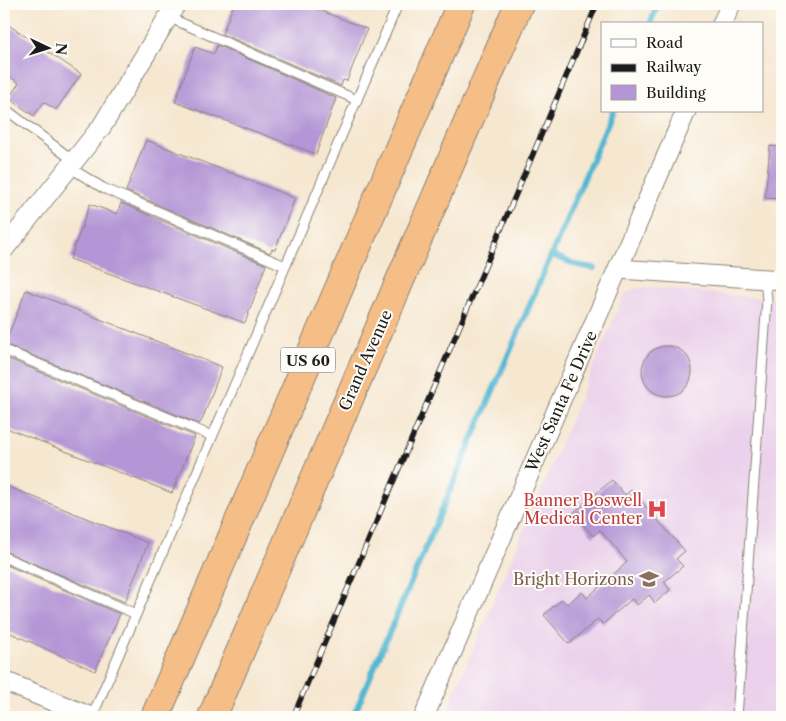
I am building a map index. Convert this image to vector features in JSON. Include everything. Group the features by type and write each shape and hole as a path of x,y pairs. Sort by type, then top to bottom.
{"highway":[{"name":"US 60","path":"155,717 461,4"},
{"name":"Grand Avenue","path":"212,717 519,4"}],"street":[{"path":"723,22 731,4"},
{"path":"4,249 102,126 172,11"},
{"name":"West Santa Fe Drive","path":"424,717 686,112"},
{"path":"619,269 774,280"},
{"path":"4,681 92,717"}],"lane":[{"path":"92,717 398,4"},
{"path":"172,11 357,100"},
{"path":"4,108 103,188 285,266"},
{"path":"737,717 767,300 774,280"},
{"path":"4,350 212,436"},
{"path":"4,557 136,614"}],"shaded area":[{"name":"Banner Boswell Medical Center","path":"646,287 782,300 782,717 444,717 624,295 634,289"}],"building":[{"path":"234,4 304,4 367,29 347,81 343,80 341,86 222,34"},
{"path":"4,22 81,74 56,110 44,102 34,116 9,98 19,83 4,73"},
{"path":"217,45 336,98 316,154 175,102 195,47 214,54"},
{"path":"146,140 295,198 275,250 272,249 270,253 126,191"},
{"path":"770,146 782,147 782,199 765,198"},
{"path":"121,203 266,265 245,323 70,259 90,204 117,214"},
{"path":"26,290 222,367 199,424 5,344"},
{"path":"662,346 672,346 685,353 692,366 692,376 685,389 672,396 662,396 653,392 646,385 642,376 642,366 646,357 653,350"},
{"path":"4,357 195,436 172,493 4,427"},
{"path":"612,480 625,495 631,490 685,551 676,559 683,566 664,582 670,590 655,603 649,595 637,605 632,599 603,624 598,619 569,644 544,615 562,599 567,604 582,592 587,598 627,562 600,530 593,536 573,513"},
{"path":"4,485 148,543 125,602 4,551"},
{"path":"4,564 120,614 95,671 4,630"}],"waterway":[{"path":"651,22 658,4"},
{"path":"353,717 613,112"},
{"path":"552,255 577,265 594,268"}],"railway":[{"path":"293,717 597,4"}],"place":[{"name":"Banner Boswell Medical Center","path":"657,509"},
{"name":"Bright Horizons","path":"649,579"}]}
